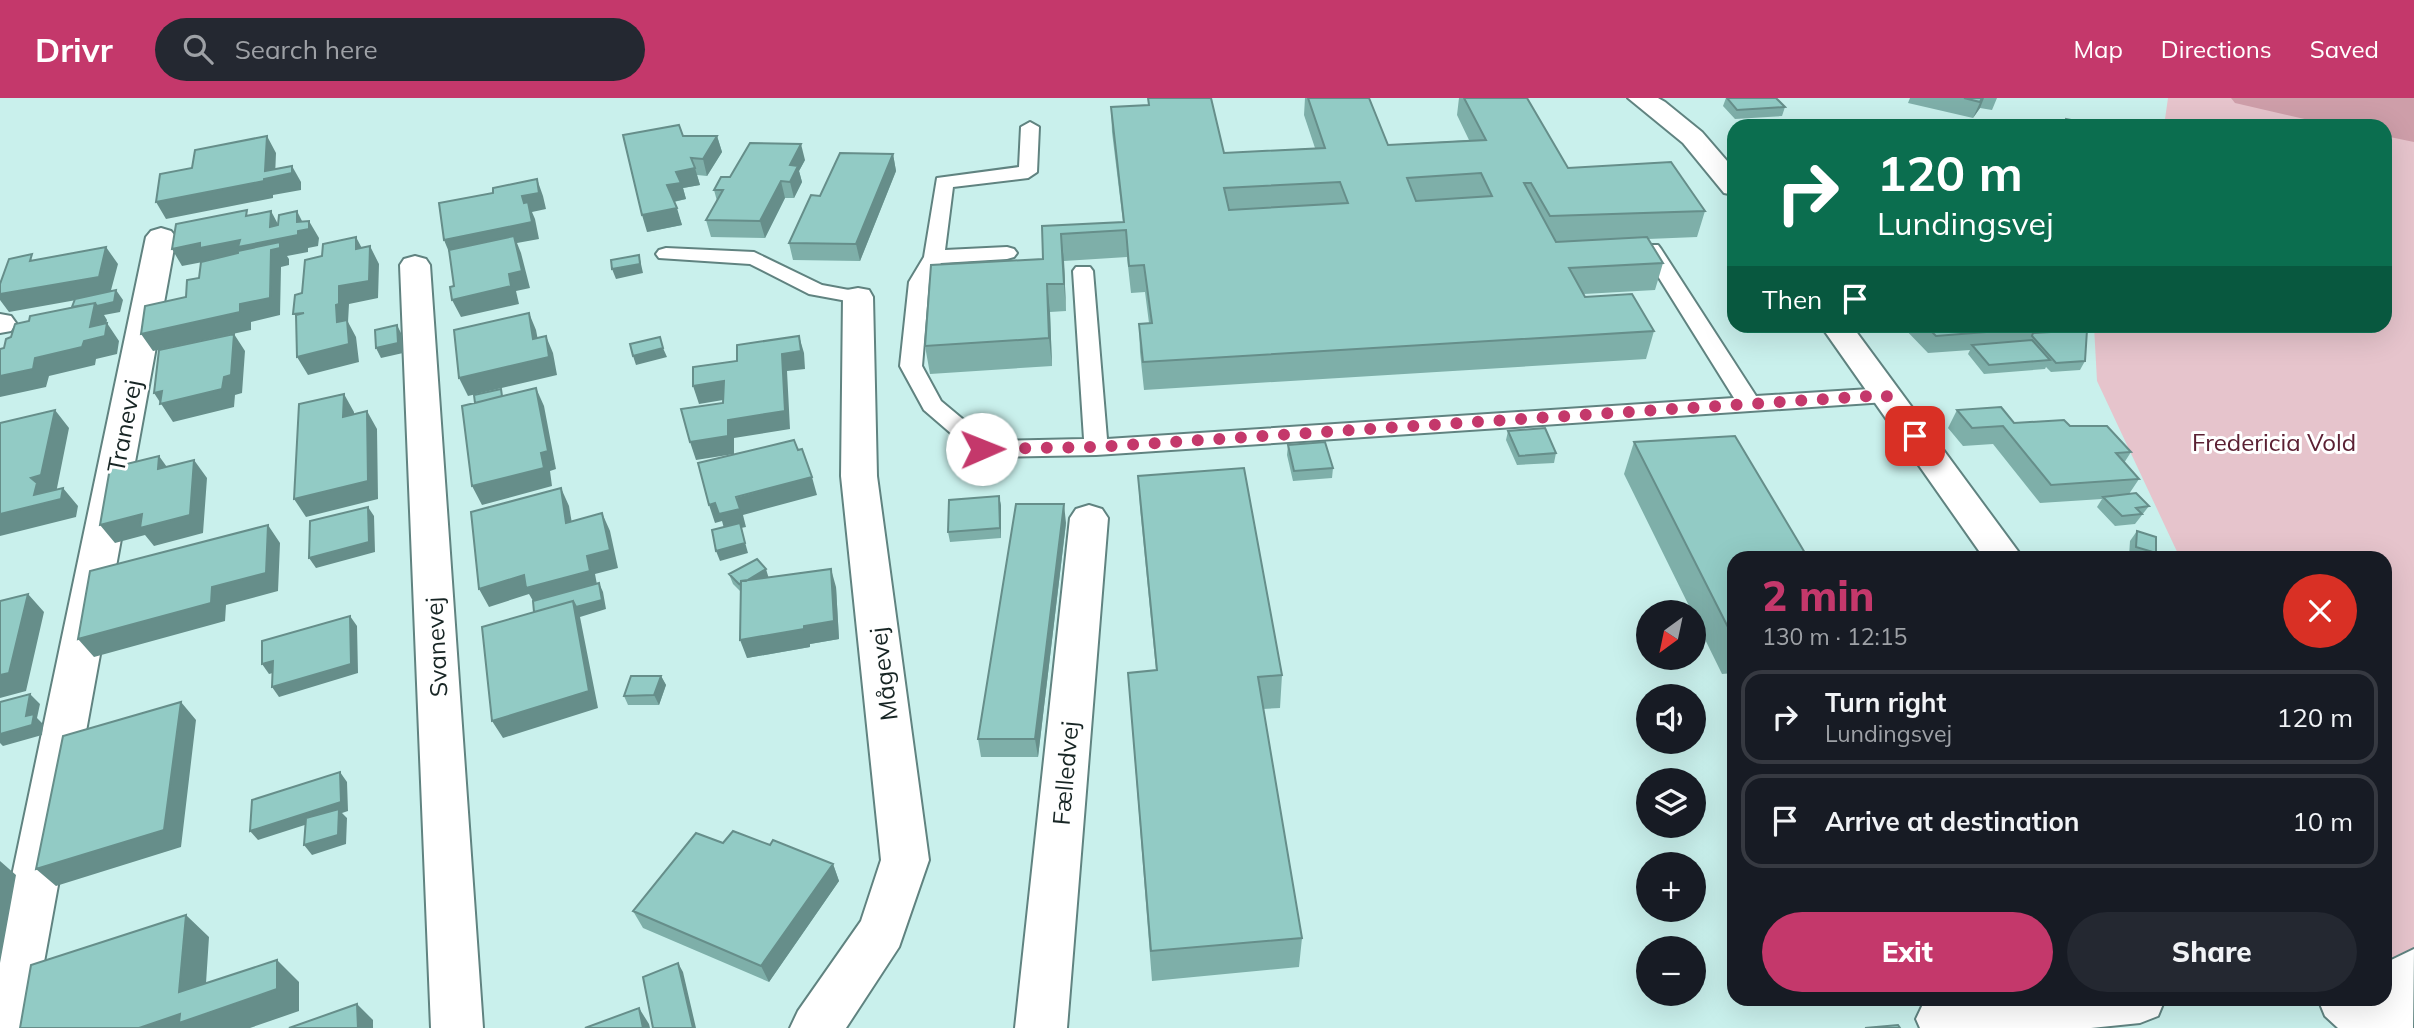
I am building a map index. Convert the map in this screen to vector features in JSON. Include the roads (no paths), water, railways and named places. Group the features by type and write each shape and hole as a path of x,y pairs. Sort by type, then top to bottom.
{"street":[{"path":"1641,98 1662,111 1700,143 1727,178"},
{"name":"Tranevej","path":"6,1028 161,237"},
{"name":"Svanevej","path":"415,265 457,1028"},
{"name":"Mågevej","path":"817,1028 881,932 905,860 859,476 858,297"},
{"path":"1841,333 1999,551"},
{"name":"Fælledvej","path":"1041,1028 1089,518"},
{"path":"2392,993 2393,986 2414,972"},
{"path":"1942,1019 2071,1006"},
{"path":"2350,1006 2374,1028"},
{"path":"2387,1028 2390,1006"}],"lane":[{"path":"1030,127 1028,172 944,182 934,257 919,282 911,366 932,405 982,449 1096,447 1886,395"},
{"path":"1651,249 1749,404"},
{"path":"934,257 1007,253"},
{"path":"667,254 754,258 816,290 858,297"},
{"path":"1083,271 1096,447"}],"park label":[{"name":"Fredericia Vold","path":"2274,442"}]}
